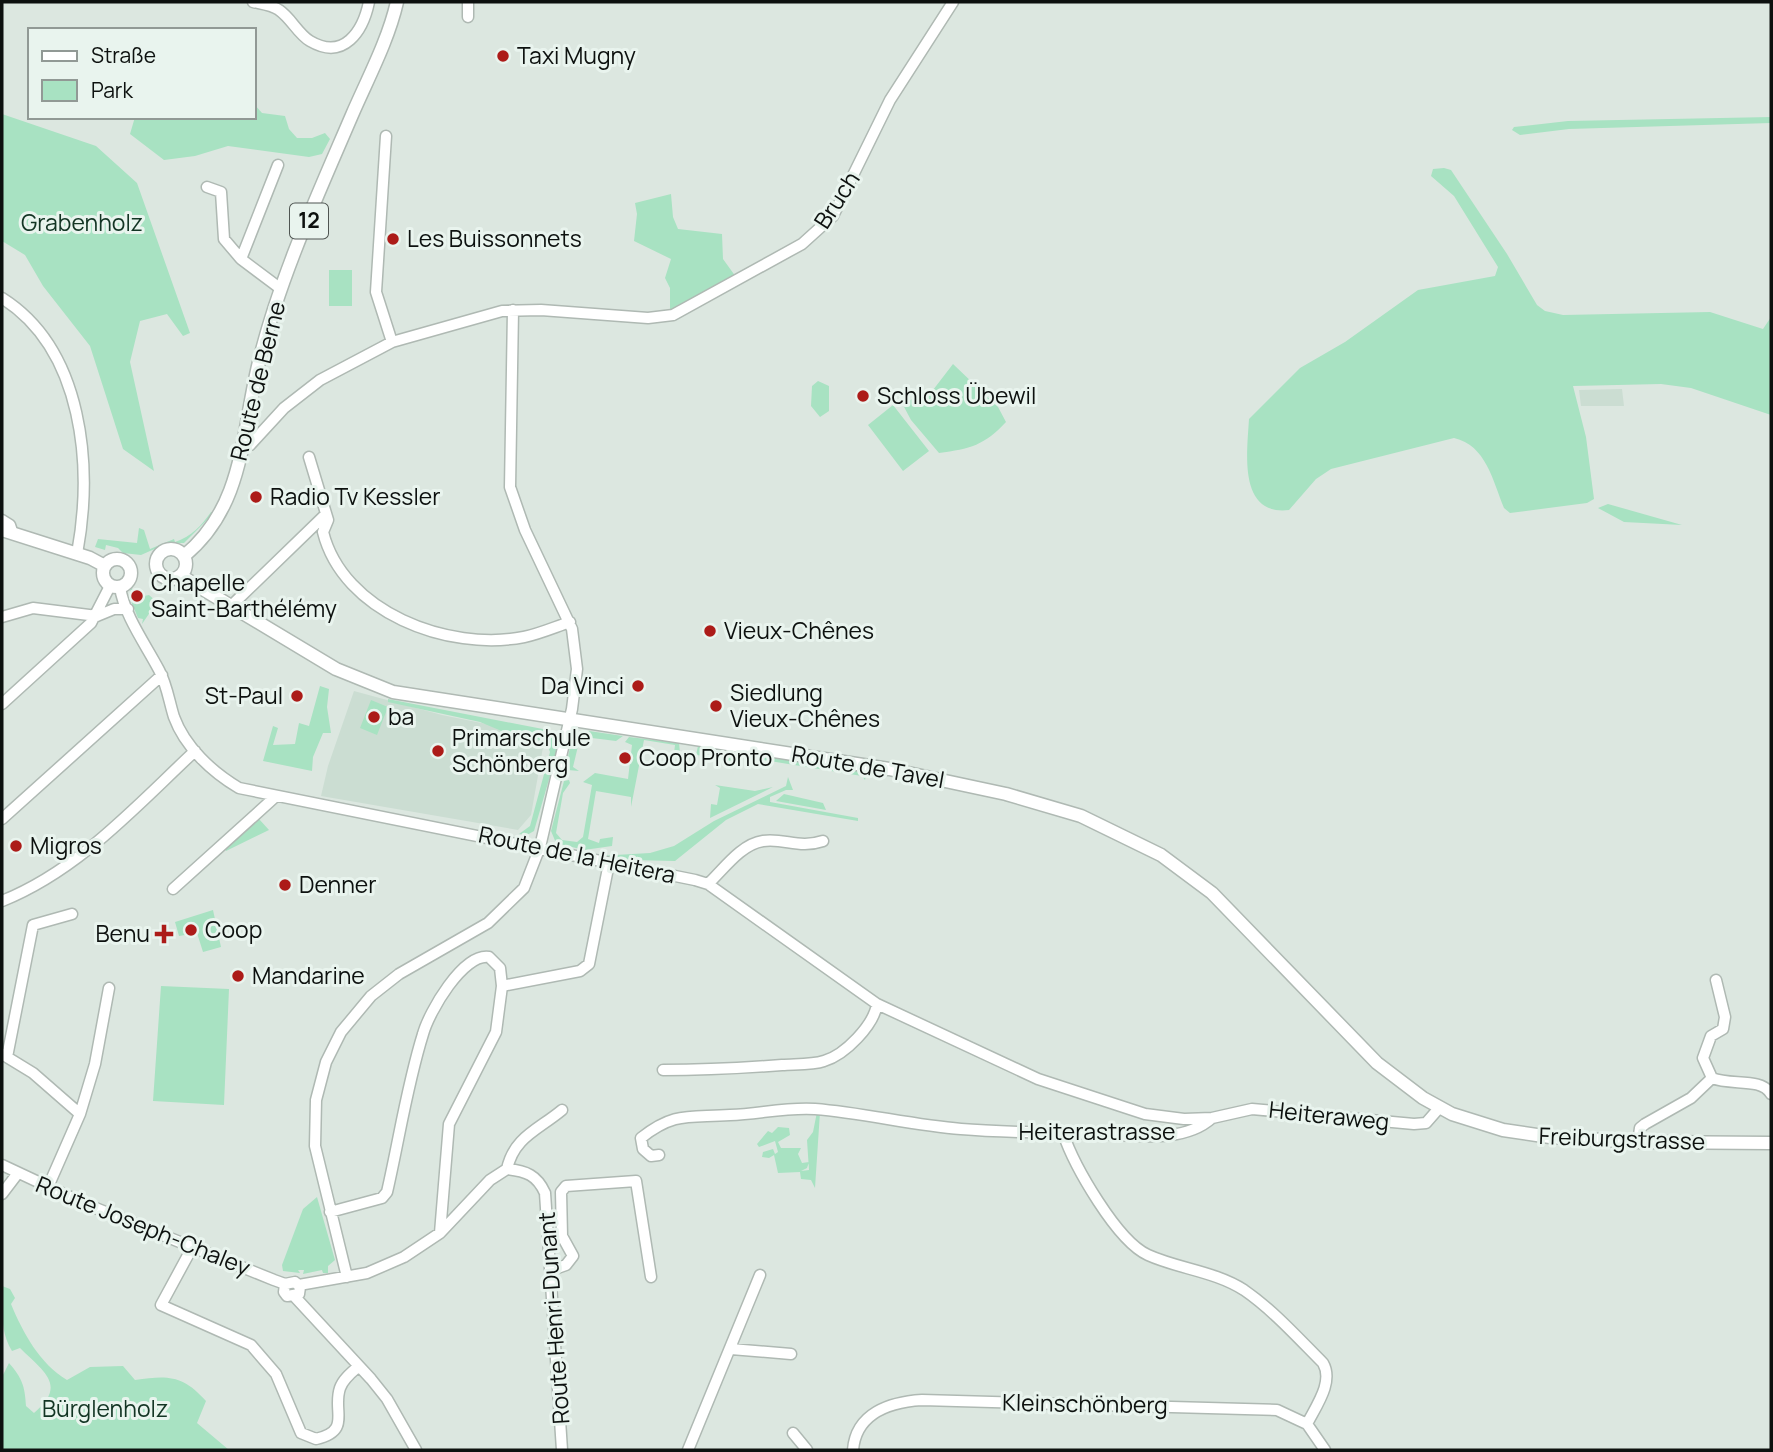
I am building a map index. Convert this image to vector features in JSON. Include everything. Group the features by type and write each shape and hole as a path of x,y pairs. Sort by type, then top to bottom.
{"main road":[{"name":"Route de Berne","path":"184,556 205,537 223,511 242,447 259,362 281,289 378,58 397,2"},
{"path":"7,532 77,554 105,566"},
{"path":"172,549 184,556 186,566 181,576 164,578 157,568 157,558 172,549"},
{"path":"117,559 126,563 131,571 129,581 115,586 104,577 105,566 117,559"},
{"path":"131,571 157,568"},
{"name":"Route de Tavel","path":"181,576 305,652 373,685 415,697 931,776 1034,801 1101,824 1161,855 1212,893 1377,1063 1408,1088 1440,1107 1474,1122"},
{"name":"Freiburgstrasse","path":"1474,1122 1527,1135 1638,1142 1771,1143"}],"street":[{"path":"253,2 277,8 308,40 325,47 341,47 355,39 365,22 369,2"},
{"path":"468,2 468,17"},
{"name":"Bruch","path":"242,447 250,445 284,408 320,380 392,342 482,315 513,310 648,318 684,311 802,244 827,224 849,186 890,100 953,2"},
{"path":"386,136 376,292 392,342"},
{"path":"241,259 278,165"},
{"path":"207,187 221,192 224,239 241,259 281,289"},
{"path":"2,298 22,312 44,337 74,405 86,472 86,501 77,554"},
{"path":"347,1277 316,1155 314,1114 322,1074 341,1032 370,996 389,980 502,912 524,888 540,847 570,721 577,669 570,622 525,530 510,486 513,310"},
{"path":"309,457 328,520 323,532 335,563 361,596 386,613 438,631 482,638 523,637 570,622"},
{"path":"232,606 326,514"},
{"path":"2,520 10,524 7,532"},
{"path":"2,704 97,616 115,586"},
{"name":"Route de la Heitera","path":"115,586 162,675 175,719 195,751 217,775 239,788 609,863 666,872 708,884 877,1004"},
{"path":"2,617 33,607 97,616 114,609 128,609"},
{"path":"2,819 162,675"},
{"path":"2,901 54,875 95,845 195,751"},
{"path":"173,888 275,796"},
{"path":"708,884 739,854 763,841 800,846 823,841"},
{"path":"502,986 580,971 589,964 609,863"},
{"path":"72,914 33,925 4,1055 33,1073 80,1114"},
{"path":"330,1212 382,1198 387,1192 423,1031 462,967 477,957 489,957 500,968 502,986 496,1032 449,1124 440,1233"},
{"path":"1716,980 1725,1017 1723,1030 1711,1036 1703,1058 1712,1078 1724,1084 1758,1083 1771,1094"},
{"path":"48,1187 80,1114 95,1064 109,988"},
{"path":"663,1070 710,1070 824,1062 844,1051 854,1041 872,1017 877,1004"},
{"name":"Heiterastrasse","path":"877,1004 1038,1079 1108,1104 1165,1118 1212,1118"},
{"path":"1638,1142 1640,1129 1645,1124 1691,1098 1712,1078"},
{"name":"Heiteraweg","path":"1212,1118 1252,1109 1414,1124 1426,1123 1440,1107"},
{"name":"Heiterastrasse","path":"659,1155 651,1156 643,1149 641,1138 661,1122 683,1116 814,1109 959,1129 1172,1134 1199,1128 1212,1118"},
{"path":"506,1170 517,1143 562,1110"},
{"path":"1063,1133 1101,1204 1124,1239 1147,1255 1213,1276 1243,1290 1323,1363 1327,1370 1327,1383 1307,1424 1325,1450"},
{"name":"Route Joseph-Chaley","path":"2,1166 285,1284 292,1281 299,1285 347,1277 394,1262 440,1233 490,1180 506,1170"},
{"name":"Route Henri-Dunant","path":"506,1170 528,1173 541,1184 549,1213 562,1450"},
{"path":"2,1194 18,1173"},
{"path":"552,1270 566,1265 573,1256 562,1236 561,1192 566,1186 636,1181 652,1277"},
{"path":"193,1246 161,1305 251,1345 276,1374 301,1433 316,1439 333,1432 338,1424 339,1389 359,1366"},
{"path":"688,1450 760,1275"},
{"name":"Route Joseph-Chaley","path":"285,1284 285,1294 295,1297 387,1399 416,1450"},
{"path":"295,1297 300,1292 299,1285"},
{"path":"730,1349 791,1354"},
{"name":"Kleinschönberg","path":"853,1450 859,1429 870,1416 895,1402 912,1400 1278,1410 1307,1424"},
{"path":"793,1433 807,1450"}],"shaded area":[{"path":"1622,389 1624,406 1581,406 1579,390"},
{"name":"Primarschule Schönberg","path":"354,691 442,715 545,736 531,815 518,830 321,796 328,766"}],"green space":[{"path":"256,106 262,113 285,116 289,129 297,138 312,138 325,133 330,139 322,154 309,157 228,146 195,156 164,160 130,134 134,119 256,119"},
{"name":"Grabenholz","path":"2,114 96,146 137,183 190,333 183,336 167,314 140,321 130,362 154,471 123,449 90,346 43,286 25,255 2,241"},
{"path":"1771,117 1771,123 1569,129 1520,135 1512,130 1514,127 1568,121"},
{"path":"1433,169 1451,170 1537,305 1545,311 1563,315 1710,312 1763,329 1771,317 1771,415 1691,388 1661,384 1573,386 1586,437 1594,499 1587,503 1510,513 1504,508 1481,456 1465,442 1454,438 1331,469 1316,479 1289,510 1273,509 1261,503 1253,493 1249,480 1249,419 1300,368 1345,342 1418,290 1495,276 1498,267 1454,196 1431,176"},
{"path":"671,194 673,217 678,229 722,234 723,259 736,277 670,311 670,288 665,278 671,259 634,241 637,214 635,203"},
{"path":"329,270 352,270 352,306 329,306"},
{"path":"953,364 998,407 1006,422 976,445 939,453 911,420 903,405 921,393 933,390"},
{"path":"818,381 829,386 829,411 820,417 811,406 812,386"},
{"path":"893,405 929,451 903,471 868,425"},
{"path":"1608,504 1682,525 1624,522 1598,508"},
{"path":"211,512 214,513 184,543 168,543 141,555 123,553 118,548 106,545 105,550 95,547 98,539 137,543 139,528 144,530 150,549 174,539 175,542 196,530"},
{"path":"131,588 144,596 149,595 157,602 142,624 143,619 138,618 129,596"},
{"path":"320,686 329,689 327,707 331,733 323,733 313,757 312,771 263,761 273,726 278,728 273,745 295,744 299,723 309,726"},
{"path":"388,699 553,731 558,737 559,745 534,831 527,835 519,834 530,826 550,752 546,741 504,732 480,722 388,702"},
{"name":"ba","path":"371,700 388,707 377,735 360,728"},
{"path":"589,731 623,736 616,741 592,738 586,743 579,742 573,767 579,771 568,770 571,746 578,736"},
{"path":"629,737 679,743 680,753 674,753 675,745 644,740 631,807 631,797 596,791 588,839 599,843 600,839 613,837 612,846 584,850 556,843 551,831 564,781 569,780 570,783 563,793 556,833 562,840 577,842 583,837 592,785 583,782 595,773 628,779 632,745 625,742"},
{"path":"698,746 867,771 865,780 862,776 733,755 732,761 726,760 727,753 707,749 705,756 696,755"},
{"path":"788,777 793,790 770,797 770,802 858,818 858,821 758,804 726,820 675,861 630,862 598,856 650,853 674,846 714,821 786,786"},
{"path":"715,785 755,791 773,787 710,818 711,804 717,805 720,788"},
{"path":"784,794 823,803 826,810 776,801"},
{"path":"259,819 269,830 226,851 225,849"},
{"path":"213,910 221,947 203,952 197,933 179,936 175,922"},
{"path":"161,986 229,989 224,1105 153,1101"},
{"path":"817,1112 820,1112 815,1188 811,1180 801,1179 800,1172 778,1173 774,1155 769,1158 762,1157 763,1152 773,1149 775,1154 778,1152 775,1141 759,1147 757,1144 768,1131 772,1133 778,1127 789,1128 790,1135 778,1142 781,1148 801,1148 798,1154 802,1163 808,1162 807,1140 813,1132"},
{"path":"317,1197 335,1260 328,1266 328,1273 323,1273 322,1270 303,1274 304,1270 298,1270 300,1273 283,1271 282,1265 303,1209"},
{"name":"Bürglenholz","path":"2,1286 10,1289 15,1298 11,1304 33,1347 57,1373 67,1380 90,1367 123,1366 135,1380 166,1378 182,1382 206,1401 197,1423 229,1450 2,1450 2,1377 9,1363 22,1383 26,1406 34,1413 44,1403 51,1386 44,1371 37,1364 20,1348 12,1351 8,1344 2,1320"}],"place":[{"name":"Taxi Mugny","path":"503,56"},
{"name":"Les Buissonnets","path":"393,239"},
{"name":"Schloss Übewil","path":"863,396"},
{"name":"Radio Tv Kessler","path":"256,497"},
{"name":"Chapelle Saint-Barthélémy","path":"137,596"},
{"name":"Vieux-Chênes","path":"710,631"},
{"name":"Da Vinci","path":"638,686"},
{"name":"St-Paul","path":"297,696"},
{"name":"Siedlung Vieux-Chênes","path":"716,706"},
{"name":"ba","path":"374,717"},
{"name":"Primarschule Schönberg","path":"438,751"},
{"name":"Coop Pronto","path":"625,758"},
{"name":"Migros","path":"16,846"},
{"name":"Denner","path":"285,885"},
{"name":"Coop","path":"191,930"},
{"name":"Benu","path":"164,934"},
{"name":"Mandarine","path":"238,976"}]}
